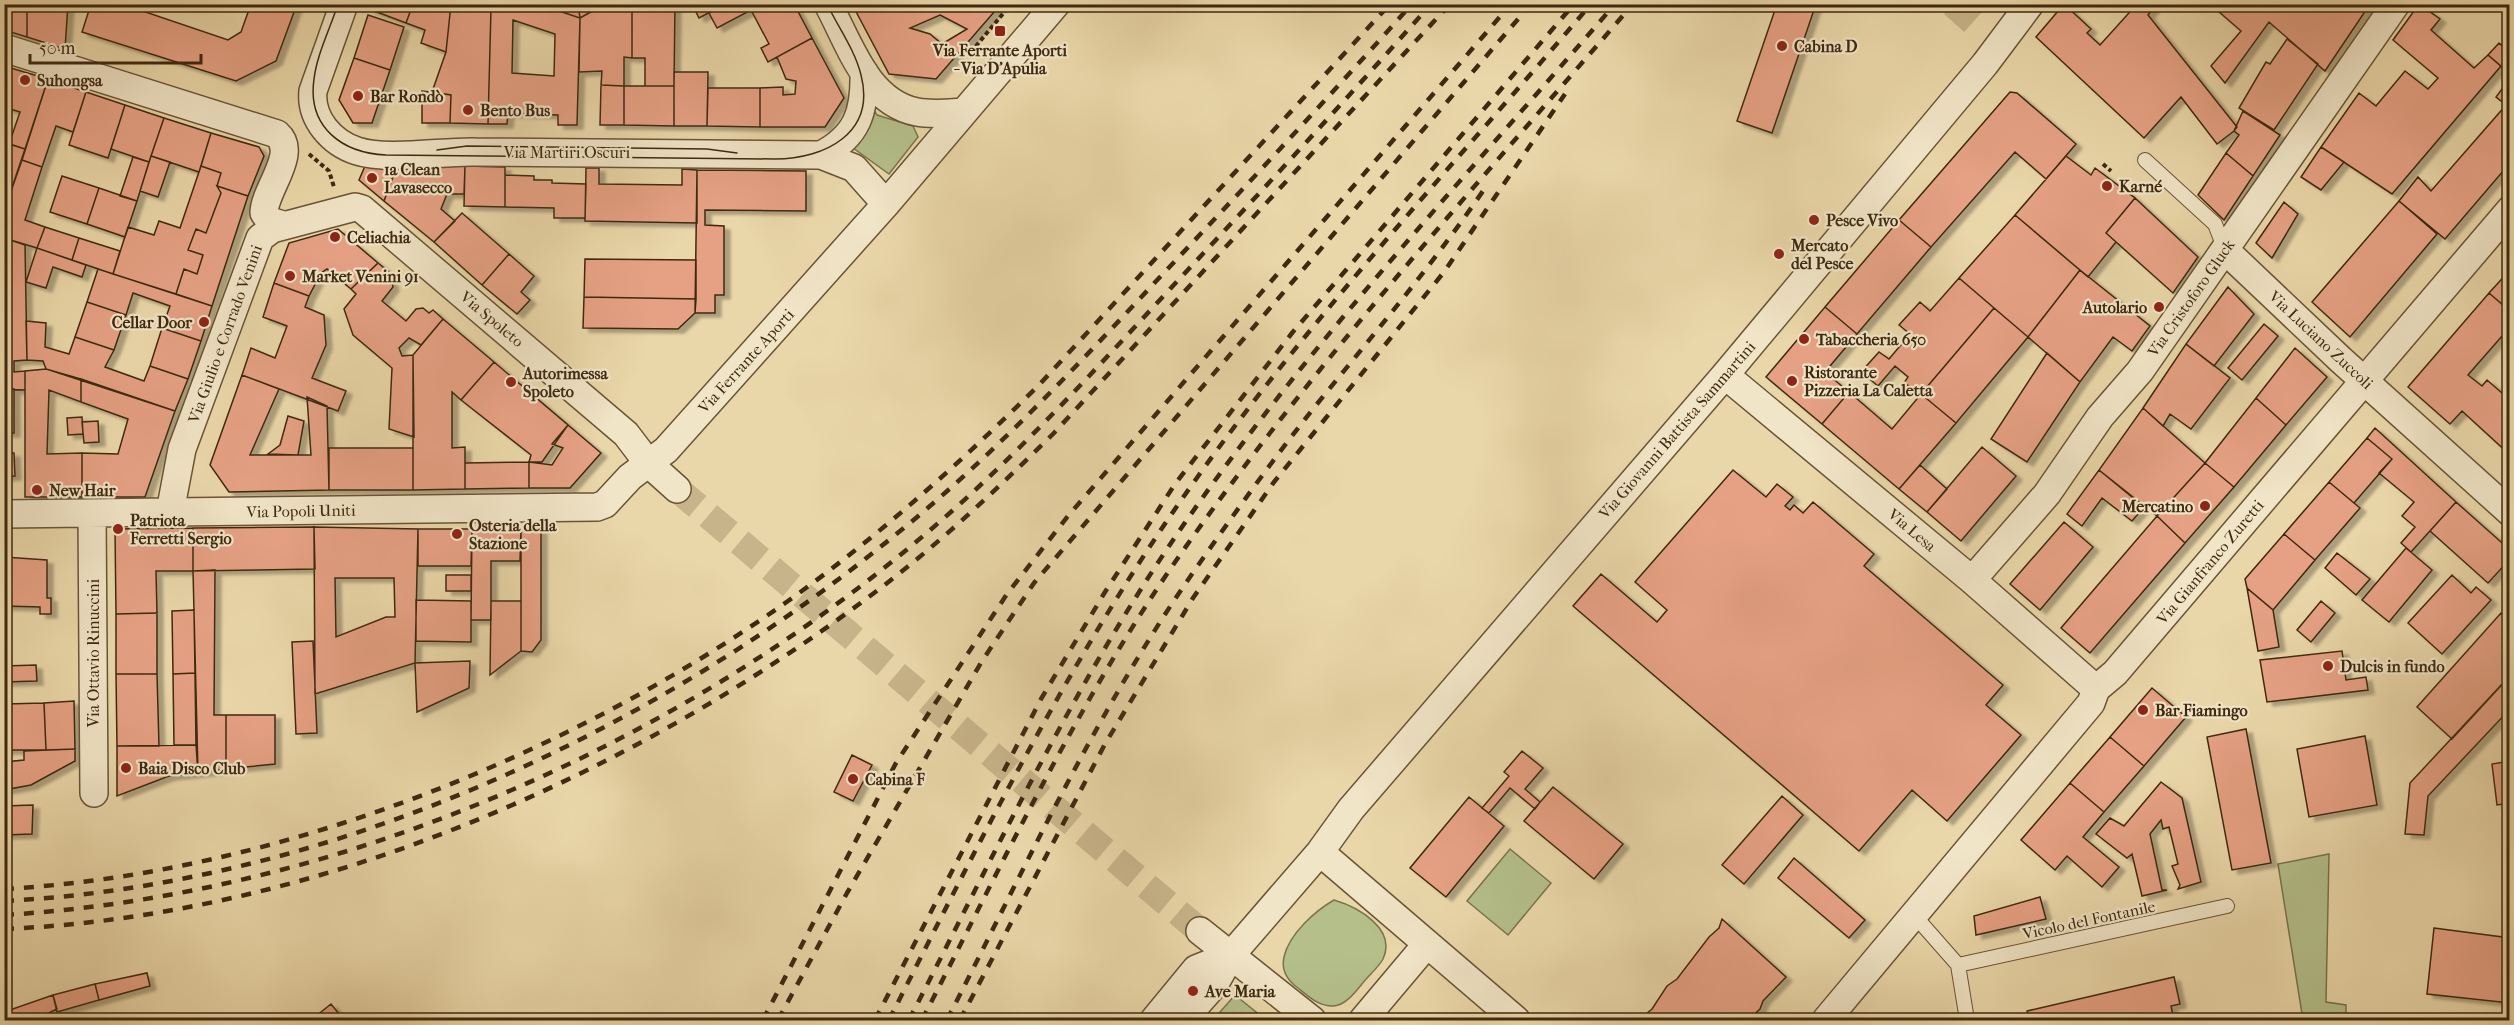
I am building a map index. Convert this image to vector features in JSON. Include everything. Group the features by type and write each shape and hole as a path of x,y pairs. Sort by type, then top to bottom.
{"street":[{"name":"Via Martiri Oscuri","path":"344,4 313,91 312,103 323,126 344,146 360,152 380,154 492,152 821,155"},
{"path":"828,4 864,72 880,94 906,109 924,113 964,112"},
{"name":"Via Ferrante Aporti","path":"597,507 605,504 630,477 666,450 886,204 1056,4"},
{"name":"Via Giovanni Battista Sammartini","path":"1231,955 1320,852 1351,809 1725,375 1990,36 2030,4"},
{"name":"Via Cristoforo Gluck","path":"1972,580 2047,494 2100,417 2140,371 2396,4"},
{"path":"4,48 272,131 281,136 293,148 284,156 264,208 270,221 283,225"},
{"path":"821,155 838,144 856,123 863,106 864,72"},
{"path":"821,155 854,168 886,204"},
{"name":"Via Spoleto","path":"283,225 348,208 362,209 626,434 648,463 677,489"},
{"name":"Via Gianfranco Zuretti","path":"1826,1020 2091,703 2096,689 2115,673 2510,210"},
{"name":"Via Giulio e Corrado Venini","path":"170,512 182,449 254,250 263,234 283,225"},
{"name":"Via Luciano Zuccoli","path":"2225,250 2364,381 2510,512"},
{"name":"Via Lesa","path":"1725,375 1972,580 2096,689"},
{"name":"Via Popoli Uniti","path":"4,514 597,507"},
{"name":"Via Ottavio Rinuccini","path":"92,513 94,794"},
{"path":"1320,852 1516,1020"},
{"path":"1200,931 1312,1020"},
{"path":"1363,1020 1428,944"},
{"path":"1154,1020 1196,969 1231,955"},
{"path":"1183,1020 1214,985 1231,955"}],"lane":[{"name":"Via Luciano Zuccoli","path":"2145,160 2215,224 2225,250"},
{"name":"Vicolo del Fontanile","path":"1958,965 2227,906"},
{"path":"1914,915 1958,965 1967,1020"}],"path":[{"path":"971,52 1011,4"},
{"path":"293,148 329,171 335,193"},
{"path":"2103,164 2111,171"}],"green space":[{"path":"869,103 877,115 913,126 918,137 889,174 849,145"},
{"path":"1510,849 1551,883 1508,935 1467,901"},
{"path":"2329,854 2326,1002 2346,1005 2346,1020 2303,1020 2278,864"},
{"path":"1334,900 1354,908 1373,921 1385,938 1386,948 1381,962 1353,994 1338,1005 1329,1006 1319,1003 1294,985 1286,974 1283,962 1287,948 1297,932 1319,910"},
{"path":"1235,995 1266,1020 1213,1020"}],"building":[{"path":"4,4 27,4 27,37 4,30"},
{"path":"27,4 68,4 65,49 27,37"},
{"path":"91,4 122,4 228,40 241,32 251,4 297,4 276,61 236,81 82,32"},
{"path":"371,4 413,4 406,23 369,9"},
{"path":"413,4 451,4 446,52 421,43 425,30 406,23"},
{"path":"451,4 497,4 491,8 488,124 450,123 451,95 432,92 446,52"},
{"path":"497,4 538,4 580,18 577,125 558,125 558,115 508,113 507,124 488,124 491,8","holes":["513,20 555,34 554,76 512,73"]},
{"path":"538,4 578,4 580,18"},
{"path":"578,4 605,4 580,18"},
{"path":"605,4 632,4 632,58 624,57 624,86 601,85 602,71 579,72 580,18"},
{"path":"632,4 675,4 674,86 645,86 645,58 632,58"},
{"path":"692,4 725,4 699,18"},
{"path":"725,4 794,4 812,38 768,62 761,48 769,44 751,10 717,28 709,13"},
{"path":"852,4 1001,4 936,79 889,74","holes":["940,15 967,29 942,44 930,34 910,28"]},
{"name":"Cabina D","path":"1777,4 1816,4 1772,133 1737,121"},
{"path":"2064,4 2091,29 2087,33 2100,45 2137,4 2156,4 2148,15 2237,127 2217,144 2181,97 2144,138 2036,37"},
{"path":"2210,4 2370,4 2325,71 2269,22 2225,83 2211,66 2241,31"},
{"path":"2419,4 2440,19 2431,30 2474,68 2488,55 2501,66 2392,194 2321,147 2359,93 2376,106 2405,71 2428,89 2438,78 2393,40"},
{"path":"368,15 404,27 390,70 354,58"},
{"path":"812,38 844,98 825,127 760,127 760,88 783,87 783,95 795,94 796,81 786,79 777,57"},
{"path":"2287,39 2318,64 2274,130 2239,108 2266,62 2270,64"},
{"path":"2499,43 2510,53 2510,74 2488,55"},
{"path":"354,58 390,70 372,123 353,123 339,100"},
{"path":"4,66 48,79 25,149 9,144 20,112 4,107"},
{"path":"674,72 708,72 707,126 674,126"},
{"path":"2510,78 2510,163 2445,239 2399,201 2418,177 2431,191 2506,105 2496,97"},
{"path":"48,79 86,92 73,132 56,126 42,167 22,160"},
{"path":"601,85 624,86 624,125 600,125"},
{"path":"624,86 674,86 674,126 624,125"},
{"path":"708,88 760,88 760,127 707,126"},
{"path":"422,91 451,95 450,123 422,123"},
{"path":"86,92 125,105 108,158 69,145"},
{"path":"2010,92 2017,93 2076,144 2046,179 2015,152 1931,247 1899,220"},
{"path":"125,105 164,118 149,162 111,149"},
{"path":"2243,111 2280,135 2253,176 2226,153 2239,135 2234,131"},
{"path":"164,118 211,133 199,172 151,156"},
{"path":"211,133 259,147 264,156 248,196 217,186 221,173 201,166"},
{"path":"4,142 25,149 4,211"},
{"path":"2321,147 2344,162 2321,190 2301,177"},
{"path":"2226,153 2253,176 2224,220 2198,195"},
{"path":"151,156 170,162 158,197 140,191"},
{"path":"2066,156 2091,175 2095,168 2135,198 2106,233 2116,242 2088,277 2015,215"},
{"path":"133,157 149,162 137,201 120,196"},
{"path":"22,160 42,167 25,220 45,227 37,248 4,238 4,211"},
{"path":"201,166 221,173 217,186 221,193 206,233 196,229 188,250 203,255 197,274 184,269 176,294 113,274 128,227 154,235 159,221 180,228"},
{"path":"365,166 397,166 384,201 359,180"},
{"path":"397,166 465,166 464,194 447,194 441,209 455,221 434,242 384,201"},
{"path":"465,166 505,167 505,207 464,206"},
{"path":"586,168 599,168 599,184 682,185 682,169 697,170 697,223 585,221"},
{"path":"697,170 806,171 806,211 705,210 705,225 724,226 724,295 715,295 715,313 695,313"},
{"path":"505,175 534,176 534,180 552,180 552,183 586,184 585,218 554,218 554,208 505,207"},
{"path":"62,176 99,188 87,224 50,212"},
{"path":"217,186 248,196 212,306 176,294 184,269 197,274 203,255 188,250 196,229 206,233 221,193"},
{"path":"99,188 137,201 125,237 87,224"},
{"path":"2135,198 2198,257 2173,293 2106,233"},
{"path":"2399,201 2437,234 2350,337 2312,302"},
{"path":"2284,202 2298,214 2272,258 2256,243"},
{"path":"462,213 509,254 482,285 434,242"},
{"path":"2015,215 2080,270 2028,337 1959,278"},
{"path":"1899,220 1931,247 1857,334 1825,307"},
{"path":"45,227 79,238 72,260 37,248"},
{"path":"338,229 378,263 351,289 327,269 321,273 309,296 274,283 289,243"},
{"path":"4,238 25,245 27,360 14,361 14,372 25,371 25,390 4,389"},
{"path":"79,238 120,251 113,274 72,260"},
{"path":"37,248 86,265 82,277 53,267 46,288 26,282"},
{"path":"509,254 534,276 521,292 530,300 517,314 482,285"},
{"path":"585,259 696,260 696,299 584,297"},
{"path":"378,263 389,272 386,276 392,282 393,287 382,301 406,321 416,309 423,308 429,313 433,310 443,319 421,345 409,338 399,348 402,356 413,355 414,437 389,429 392,368 353,335 344,309 356,294 351,289"},
{"path":"98,269 212,306 201,341 162,328 170,306 133,293 126,315 87,302"},
{"path":"2080,270 2150,326 2132,351 2113,337 2080,382 2028,337"},
{"path":"2510,270 2510,311 2489,293"},
{"path":"1959,278 1994,308 1921,394 1904,383 1908,377 1895,366 1878,386 1861,372 1879,352 1889,359 1910,334 1899,325 1920,302 1930,311"},
{"path":"274,283 309,296 305,307 324,315 326,345 312,378 346,391 338,411 242,375 251,348 275,358 287,326 263,317"},
{"path":"2228,287 2254,314 2214,366 2186,344"},
{"path":"2489,293 2510,311 2510,327 2468,375 2482,386 2487,380 2510,400 2509,454 2462,411 2450,424 2408,387"},
{"path":"584,297 696,299 695,313 678,329 583,328"},
{"path":"87,302 126,315 114,350 75,337"},
{"path":"1825,307 1857,334 1825,372 1849,392 1822,424 1766,377"},
{"path":"1994,308 2028,337 1956,423 1921,394"},
{"path":"443,319 494,362 461,400 452,392 452,448 465,447 465,489 413,490 413,355"},
{"path":"26,321 46,323 45,347 69,354 75,337 114,350 105,367 144,381 150,366 188,379 175,411 46,369 43,361 27,360"},
{"path":"2264,324 2278,336 2242,380 2228,368"},
{"path":"162,328 201,341 188,379 150,366"},
{"path":"2186,344 2230,378 2191,429 2170,414 2163,426 2143,408"},
{"path":"2295,348 2327,377 2286,425 2256,398"},
{"path":"2047,353 2080,382 2027,462 1991,439"},
{"path":"494,362 568,425 542,462 529,462 531,455 461,400"},
{"path":"46,369 81,379 81,402 49,390 47,454 82,453 82,497 25,497 25,371"},
{"path":"242,375 279,389 250,455 311,455 307,397 327,406 329,490 229,492 210,465"},
{"path":"81,379 175,411 145,497 82,497 82,453 118,454 128,419 81,402"},
{"path":"4,389 14,389 14,433 4,433"},
{"path":"1849,392 1892,429 1921,394 1956,423 1899,489 1822,424"},
{"path":"2256,398 2286,425 2234,487 2205,463"},
{"path":"2143,408 2205,463 2157,516 2099,470"},
{"path":"288,416 304,421 298,455 268,454 280,445"},
{"path":"82,417 83,434 68,435 67,418"},
{"path":"98,421 99,442 84,443 82,422"},
{"path":"568,425 601,453 570,488 529,488 529,462 552,465 563,448 552,444"},
{"path":"2375,428 2456,502 2411,552 2401,543 2415,527 2402,516 2414,502 2379,473 2392,459 2367,438"},
{"path":"2367,438 2392,459 2354,503 2329,482"},
{"path":"1982,447 2016,476 1961,541 1927,512"},
{"path":"329,448 413,448 413,490 329,490"},
{"path":"4,453 14,453 15,476 4,477"},
{"path":"529,462 529,488 465,489 465,463"},
{"path":"2205,463 2234,487 2185,543 2157,516"},
{"path":"1920,465 1947,489 1927,512 1899,489"},
{"path":"1733,470 1766,497 1777,484 1793,497 1785,506 1790,510 1794,505 1803,513 1813,502 1874,554 1864,566 2003,685 1986,705 2021,735 1947,821 1912,790 1859,851 1573,606 1601,574 1657,622 1667,610 1635,582"},
{"path":"2099,470 2144,507 2132,521 2102,498 2082,526 2067,514"},
{"path":"2329,482 2360,508 2315,560 2284,534"},
{"path":"2456,502 2510,550 2510,559 2488,583 2430,531"},
{"path":"2157,516 2185,543 2090,653 2061,628"},
{"path":"2064,522 2093,547 2040,610 2010,584"},
{"path":"314,527 418,529 415,663 315,694","holes":["335,578 394,578 395,617 386,617 336,637"]},
{"path":"314,527 315,569 193,571 193,528"},
{"path":"193,528 193,571 156,571 157,613 116,614 115,529"},
{"path":"418,529 472,529 471,566 418,566"},
{"path":"472,529 521,530 520,561 491,561 491,620 471,620"},
{"path":"541,529 541,640 532,652 521,651 521,530"},
{"path":"2284,534 2315,560 2273,610 2247,588 2245,579"},
{"path":"2406,548 2432,570 2389,622 2362,600"},
{"path":"2337,553 2370,579 2356,595 2325,568"},
{"path":"4,557 47,560 47,598 51,598 51,614 40,614 40,607 4,606"},
{"path":"215,570 214,715 226,715 226,769 198,773 193,571"},
{"path":"446,575 471,575 471,591 446,591"},
{"path":"2452,575 2471,593 2476,587 2491,600 2442,654 2408,623"},
{"path":"2247,588 2273,610 2279,647 2258,651"},
{"path":"416,600 471,601 471,642 416,641"},
{"path":"491,601 521,601 521,651 490,675"},
{"path":"2321,601 2335,613 2311,642 2297,630"},
{"path":"194,610 195,673 173,674 172,611"},
{"path":"157,613 157,674 116,674 116,614"},
{"path":"2501,613 2510,621 2510,676 2452,739 2417,707"},
{"path":"313,641 317,733 296,734 292,642"},
{"path":"2342,651 2346,680 2366,677 2368,690 2267,702 2260,660"},
{"path":"470,661 469,688 417,712 415,663"},
{"path":"36,665 37,681 4,682 4,666"},
{"path":"195,673 196,745 174,745 173,674"},
{"path":"116,674 157,674 159,746 117,746"},
{"path":"2503,683 2510,689 2510,709 2428,796 2424,835 2405,834 2410,783"},
{"path":"2152,688 2186,717 2144,766 2110,737"},
{"path":"74,701 75,749 46,750 44,703"},
{"path":"44,703 46,750 4,750 5,704"},
{"path":"226,715 275,715 275,764 226,769"},
{"path":"2246,729 2271,863 2232,870 2207,737"},
{"path":"2365,736 2377,805 2309,817 2297,749"},
{"path":"2110,737 2144,766 2104,812 2070,783"},
{"path":"196,745 198,773 169,776 117,796 117,746"},
{"path":"75,749 75,761 31,785 4,790 4,762 24,760 24,751"},
{"path":"1522,751 1543,768 1525,789 1540,802 1535,809 1510,788 1489,813 1482,808 1509,776 1504,772"},
{"name":"Cabina F","path":"852,755 872,765 853,801 834,792"},
{"path":"2510,761 2510,803 2497,805 2492,764"},
{"path":"2161,782 2182,798 2201,882 2178,889 2180,885 2172,866 2178,864 2169,827 2163,829 2161,820 2150,834 2162,890 2167,890 2142,896 2132,854 2127,858 2096,834 2110,818 2124,826"},
{"path":"2070,783 2104,812 2083,837 2119,867 2102,887 2067,856 2055,870 2021,840"},
{"path":"1553,787 1623,844 1594,879 1524,821"},
{"path":"1782,796 1803,815 1744,884 1722,865"},
{"path":"1469,797 1504,826 1446,897 1410,868"},
{"path":"33,805 32,834 4,835 4,806"},
{"path":"1794,858 1865,920 1849,938 1778,878"},
{"path":"2040,897 2046,919 1976,935 1974,916"},
{"path":"1722,919 1786,977 1763,1001 1760,1009 1748,1020 1639,1020 1652,1009 1667,986 1677,979 1709,937 1719,928"},
{"path":"2434,928 2510,938 2510,1003 2427,994"},
{"path":"147,973 150,986 99,1000 95,984"},
{"path":"2174,977 2180,1004 2171,1006 2174,1020 2030,1020 2027,1011"},
{"path":"95,984 99,1000 57,1012 53,995"},
{"path":"53,995 57,1009 34,1020 4,1020 4,1012"},
{"path":"331,1004 344,1020 311,1020"}],"tunnel":[{"path":"1953,4 1980,28"},
{"path":"677,489 1200,931"}],"tram line":[{"path":"338,4 318,60 313,96 322,124 331,135 356,149 386,155 775,159 794,158 828,148 854,127 861,113 864,95 861,75 851,48 827,4"},
{"path":"437,150 467,146 707,149 737,153"}],"railway":[{"path":"4,889 106,879 210,860 313,832 415,798 515,757 611,710 702,658 788,601 887,525 1009,414 1039,385 1390,4"},
{"path":"4,901 124,889 243,865 361,831 477,788 589,735 696,675 798,608 894,536 965,475 1064,378 1128,311 1287,142 1412,4"},
{"path":"4,915 129,902 253,877 376,842 496,796 613,742 725,679 830,609 929,531 992,474 1112,352 1431,4"},
{"path":"4,929 120,918 235,897 349,866 461,826 570,778 675,723 775,662 870,596 918,558 1053,434 1450,4"},
{"path":"763,1020 896,763 1007,594 1068,516 1511,4"},
{"path":"778,1020 847,893 982,661 1034,583 1531,4"},
{"path":"875,1020 1041,699 1105,592 1175,484 1292,333 1574,4"},
{"path":"889,1020 993,816 1066,683 1146,552 1189,489 1235,425 1334,302 1591,4"},
{"path":"909,1020 1061,726 1093,668 1163,555 1214,482 1323,341 1615,4"},
{"path":"922,1020 1012,842 1075,725 1143,610 1180,555 1232,483 1342,342 1633,4"},
{"path":"960,1020 1105,744 1193,598 1274,482 1444,272 1565,94"},
{"path":"947,1020 1062,793 1157,627 1236,511 1313,409 1423,273 1485,188"}],"place":[{"name":"Via Ferrante Aporti - Via D'Apulia","path":"1000,31"},
{"name":"Cabina D","path":"1782,46"},
{"name":"Suhongsa","path":"25,80"},
{"name":"Bar Rondò","path":"358,96"},
{"name":"Bento Bus","path":"468,110"},
{"name":"1a Clean Lavasecco","path":"372,178"},
{"name":"Karné","path":"2107,186"},
{"name":"Pesce Vivo","path":"1814,220"},
{"name":"Celiachia","path":"335,237"},
{"name":"Mercato del Pesce","path":"1779,254"},
{"name":"Market Venini 91","path":"290,276"},
{"name":"Autolario","path":"2159,307"},
{"name":"Cellar Door","path":"204,322"},
{"name":"Tabaccheria 650","path":"1804,339"},
{"name":"Ristorante Pizzeria La Caletta","path":"1792,381"},
{"name":"Autorimessa Spoleto","path":"511,382"},
{"name":"New Hair","path":"37,490"},
{"name":"Mercatino","path":"2205,506"},
{"name":"Patriota Ferretti Sergio","path":"118,529"},
{"name":"Osteria della Stazione","path":"457,534"},
{"name":"Dulcis in fundo","path":"2328,666"},
{"name":"Bar Fiamingo","path":"2143,710"},
{"name":"Baia Disco Club","path":"126,768"},
{"name":"Cabina F","path":"853,779"},
{"name":"Ave Maria","path":"1193,991"}]}
